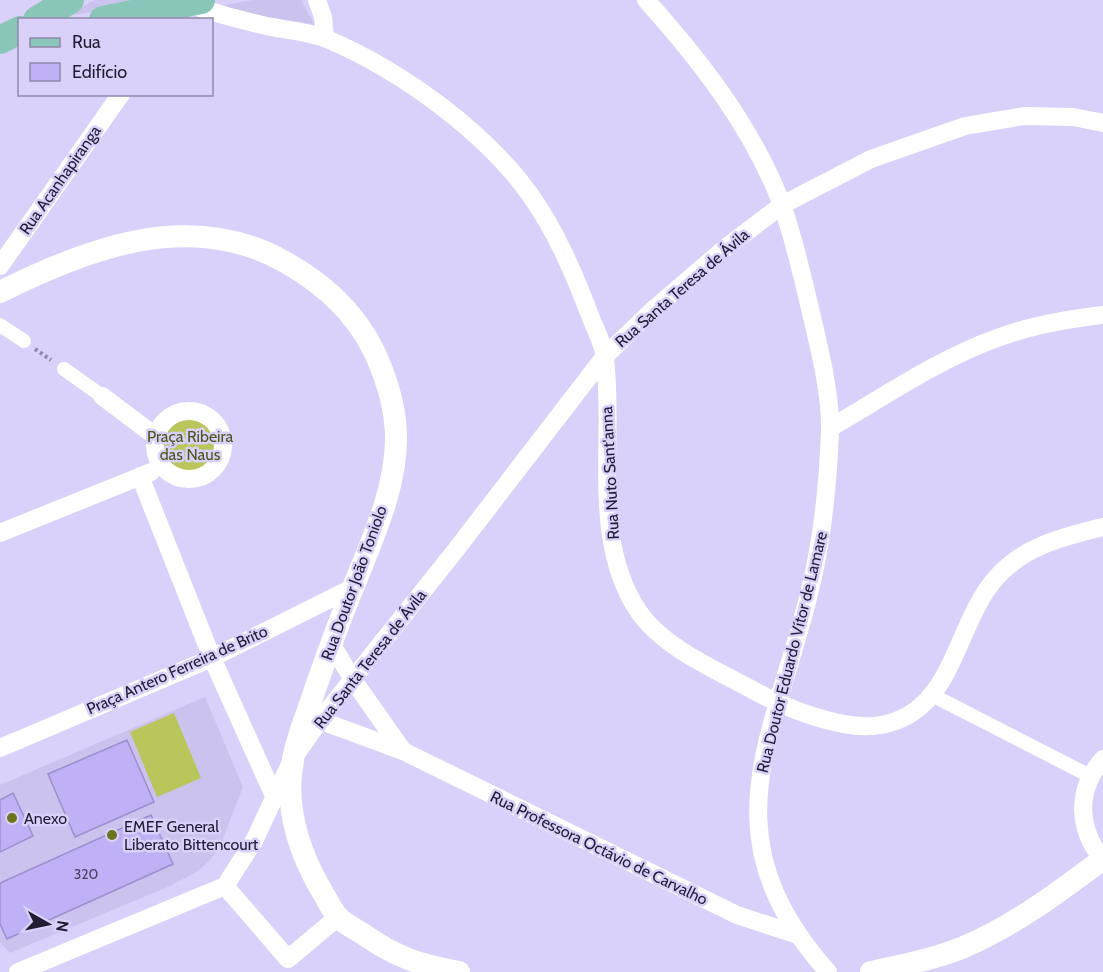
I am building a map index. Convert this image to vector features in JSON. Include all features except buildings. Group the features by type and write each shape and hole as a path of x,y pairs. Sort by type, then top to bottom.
{"main road":[{"path":"40,18 70,0"},
{"path":"114,18 177,6"},
{"path":"0,40 18,31"}],"street":[{"path":"317,0 323,17 325,38"},
{"name":"Rua Doutor Eduardo Vítor de Lamare","path":"646,0 710,76 752,143 782,205 820,348 830,428 824,518 811,586 777,703 762,765 756,821 762,860 775,898 798,935 828,972"},
{"name":"Rua Nuto Sant'anna","path":"177,6 325,38 387,71 428,97 472,131 530,194 560,245 605,356 610,536 620,579 640,615 680,651 777,703 847,725 877,726 901,720 934,696 953,662 969,620 995,579 1026,551 1062,537 1103,526"},
{"name":"Rua Acanhapiranga","path":"0,266 120,96"},
{"name":"Rua Santa Teresa de Ávila","path":"313,718 353,680 605,356 654,309 724,249 782,205 871,159 965,126 1024,117 1072,117 1103,123"},
{"name":"Rua Doutor João Toniolo","path":"0,292 44,270 105,250 170,235 229,241 268,252 310,275 344,304 375,349 390,390 396,439 390,482 378,526 331,643 313,718 292,760 290,797 295,832 308,866 338,917 394,956 459,972"},
{"path":"830,428 936,366 1000,337 1068,319 1103,315"},
{"path":"0,325 24,341"},
{"path":"64,369 155,436"},
{"path":"181,411 205,414 221,432 222,456 207,475 195,480 183,480 171,476 156,458 155,436 161,424 181,411"},
{"path":"0,533 162,467"},
{"path":"140,476 212,658 274,796"},
{"name":"Praça Antero Ferreira de Brito","path":"0,748 212,658 352,588"},
{"name":"Rua Professora Octávio de Carvalho","path":"331,643 353,680 403,751"},
{"path":"934,696 1090,776"},
{"name":"Rua Professora Octávio de Carvalho","path":"313,718 403,751 737,915 798,935"},
{"path":"871,972 963,947 999,930 1053,896 1103,859 1089,841 1083,820 1083,798 1090,776 1103,759"},
{"path":"18,972 225,886 254,841 292,760"},
{"path":"225,886 294,965 338,917"}],"path":[{"path":"24,341 64,369"}],"shaded area":[{"path":"95,0 148,0 106,10 64,16"},
{"path":"253,0 301,0 314,24 237,12 220,6"},
{"name":"EMEF General Liberato Bittencourt","path":"205,697 243,787 220,846 210,860 198,871 172,885 10,953 0,942 0,785"}],"green space":[{"name":"Praça Ribeira das Naus","path":"190,419 200,421 208,427 214,435 216,445 214,455 208,463 200,469 190,471 180,469 172,463 166,455 164,445 166,435 172,427 180,421"},
{"path":"174,713 201,778 157,797 130,732"}],"place":[{"name":"Anexo","path":"12,818"},
{"name":"EMEF General Liberato Bittencourt","path":"112,835"}]}
